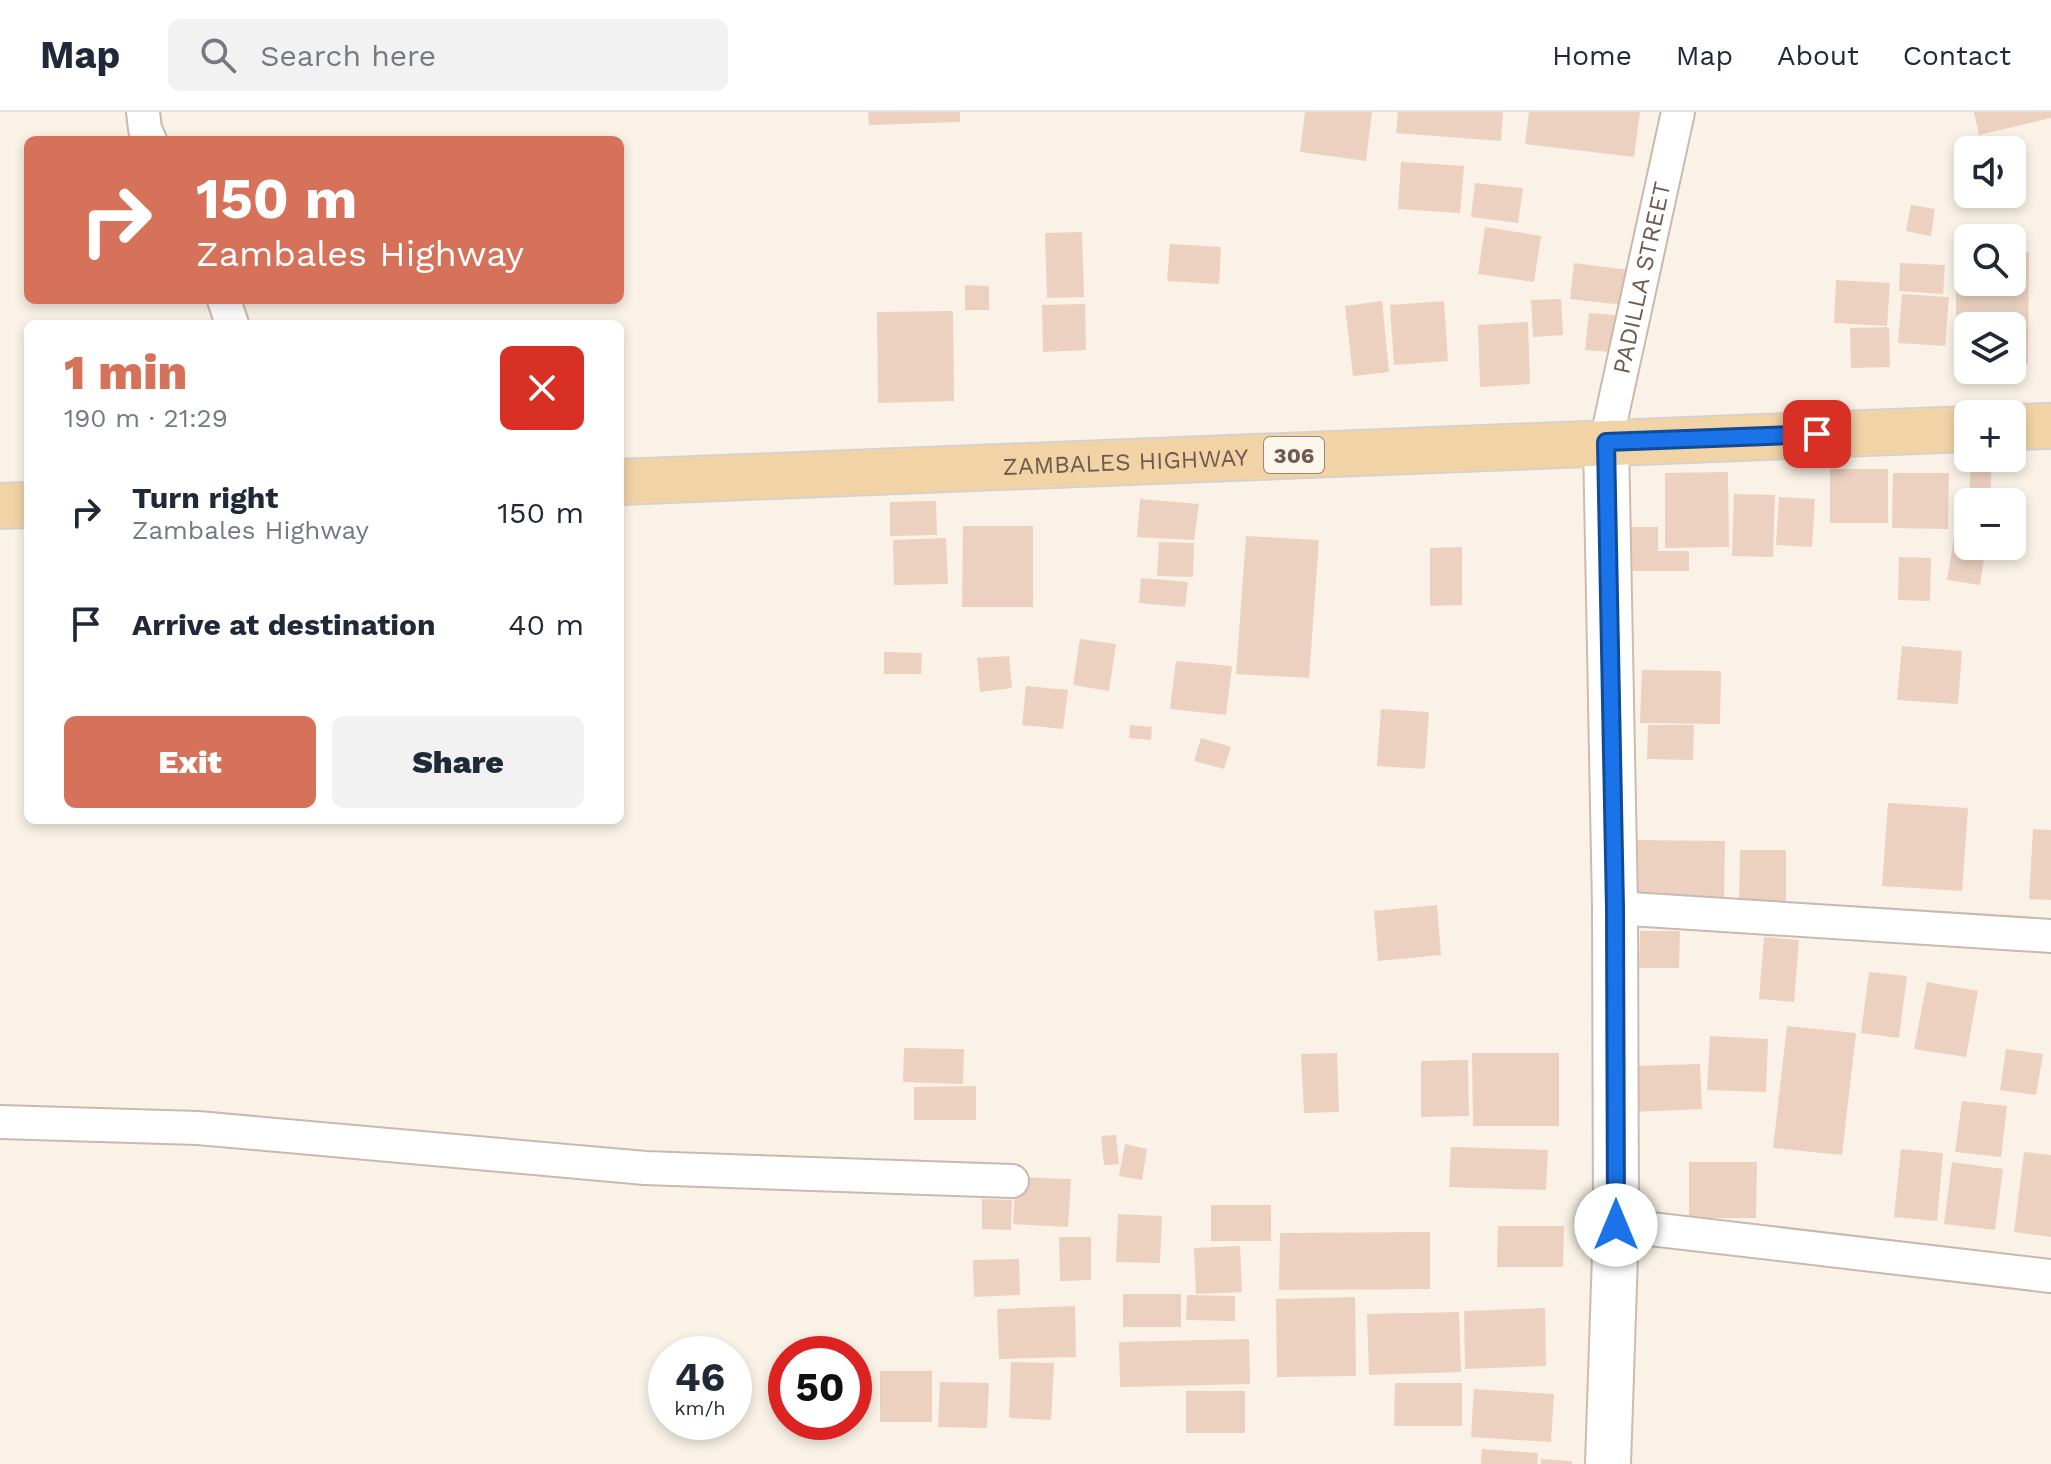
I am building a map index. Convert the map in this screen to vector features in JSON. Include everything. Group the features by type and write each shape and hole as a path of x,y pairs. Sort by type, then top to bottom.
{"main road":[{"path":"2026,427 2051,426"},
{"name":"ZAMBALES HIGHWAY","path":"624,482 1954,430"},
{"path":"1606,442 1615,908 1616,1225 1608,1464"},
{"path":"0,506 24,505"}],"street":[{"path":"143,112 148,136"},
{"name":"PADILLA STREET","path":"1606,442 1678,112"},
{"path":"1615,908 2051,936"},
{"path":"0,1122 198,1128 645,1168 1012,1181"},
{"path":"1616,1225 2051,1276"}],"building":[{"path":"868,112 960,112 960,122 869,125"},
{"path":"1305,112 1372,112 1366,161 1300,152"},
{"path":"1398,112 1503,112 1501,141 1396,133"},
{"path":"1529,112 1640,112 1634,157 1525,144"},
{"path":"1974,112 2051,112 2051,118 1979,135"},
{"path":"1401,162 1464,166 1460,213 1398,209"},
{"path":"1475,183 1523,188 1518,223 1471,217"},
{"path":"1911,205 1935,209 1931,236 1906,231"},
{"path":"1485,227 1541,236 1534,282 1478,274"},
{"path":"1082,232 1084,297 1047,298 1045,233"},
{"path":"1170,244 1221,247 1219,284 1167,281"},
{"path":"2026,252 2029,252 2028,364 2026,312 1956,312 1956,296 2026,296"},
{"path":"1574,263 1629,270 1624,305 1570,299"},
{"path":"1900,263 1945,265 1943,294 1899,291"},
{"path":"1836,280 1890,283 1887,326 1834,323"},
{"path":"965,285 989,286 989,310 965,310"},
{"path":"1902,294 1949,297 1945,346 1898,343"},
{"path":"1561,299 1563,335 1533,337 1531,300"},
{"path":"1382,301 1389,372 1353,376 1345,306"},
{"path":"1444,301 1448,361 1394,365 1390,305"},
{"path":"1085,304 1086,350 1043,352 1042,305"},
{"path":"953,311 954,401 878,403 877,312"},
{"path":"1589,313 1627,316 1623,353 1585,350"},
{"path":"1528,322 1530,384 1480,387 1478,325"},
{"path":"1889,327 1890,367 1851,368 1850,328"},
{"path":"1830,469 1888,469 1888,523 1830,523"},
{"path":"1728,472 1729,547 1665,548 1665,473"},
{"path":"1970,472 1991,472 1991,488 1970,488"},
{"path":"1893,473 1949,473 1948,529 1892,528"},
{"path":"1734,494 1775,495 1773,557 1732,556"},
{"path":"1779,497 1815,499 1812,547 1776,545"},
{"path":"1140,499 1199,504 1194,540 1137,537"},
{"path":"936,501 937,535 890,536 890,502"},
{"path":"963,526 1033,526 1033,607 962,607"},
{"path":"1628,527 1658,527 1658,551 1689,551 1689,571 1628,571"},
{"path":"1246,536 1319,540 1309,678 1236,674"},
{"path":"946,538 948,584 894,585 893,540"},
{"path":"1954,538 1954,560 1984,560 1980,585 1947,580"},
{"path":"1159,542 1194,543 1193,577 1157,576"},
{"path":"1462,547 1462,605 1430,606 1430,548"},
{"path":"1899,557 1931,558 1930,601 1898,600"},
{"path":"1141,578 1188,582 1185,607 1139,603"},
{"path":"1080,639 1116,644 1109,691 1073,685"},
{"path":"1902,646 1962,651 1958,704 1897,700"},
{"path":"884,652 922,653 921,674 884,674"},
{"path":"1009,656 1012,688 980,692 977,658"},
{"path":"1176,661 1232,666 1226,715 1170,709"},
{"path":"1642,670 1721,671 1720,724 1640,723"},
{"path":"1026,686 1068,690 1063,729 1022,725"},
{"path":"1381,709 1429,712 1425,769 1377,766"},
{"path":"1130,725 1152,727 1151,740 1129,738"},
{"path":"1648,725 1694,725 1693,760 1647,759"},
{"path":"1201,738 1231,747 1224,769 1194,761"},
{"path":"1888,803 1968,808 1962,891 1882,886"},
{"path":"2033,829 2051,830 2051,900 2029,899"},
{"path":"1636,840 1725,841 1724,903 1635,903"},
{"path":"1740,850 1786,850 1786,901 1739,901"},
{"path":"1437,905 1441,955 1378,961 1374,911"},
{"path":"1640,931 1680,931 1679,968 1639,968"},
{"path":"1764,937 1799,940 1794,1002 1759,999"},
{"path":"1869,972 1907,976 1899,1038 1861,1033"},
{"path":"1927,982 1978,991 1966,1057 1914,1049"},
{"path":"1787,1026 1856,1033 1842,1155 1773,1148"},
{"path":"1710,1036 1768,1039 1766,1092 1707,1090"},
{"path":"904,1048 964,1049 963,1084 903,1082"},
{"path":"2006,1049 2043,1054 2036,1095 2000,1090"},
{"path":"1337,1053 1339,1112 1304,1113 1301,1054"},
{"path":"1472,1053 1559,1053 1559,1126 1473,1126"},
{"path":"1468,1060 1469,1116 1421,1117 1421,1061"},
{"path":"1700,1064 1702,1109 1634,1112 1632,1066"},
{"path":"976,1086 976,1120 914,1120 914,1087"},
{"path":"1962,1101 2007,1106 2001,1157 1955,1152"},
{"path":"1116,1135 1119,1164 1104,1165 1101,1136"},
{"path":"1125,1144 1147,1149 1142,1180 1119,1176"},
{"path":"1451,1147 1548,1150 1546,1190 1449,1187"},
{"path":"1901,1149 1943,1153 1937,1221 1894,1217"},
{"path":"2024,1152 2051,1155 2051,1237 2014,1232"},
{"path":"1689,1162 1757,1162 1756,1218 1689,1218"},
{"path":"1952,1162 2003,1169 1995,1230 1944,1224"},
{"path":"1016,1177 1071,1179 1068,1227 1013,1224"},
{"path":"982,1199 1012,1200 1011,1230 982,1229"},
{"path":"1211,1205 1271,1205 1271,1241 1211,1241"},
{"path":"1118,1214 1162,1216 1160,1263 1116,1262"},
{"path":"1498,1226 1564,1226 1563,1267 1497,1267"},
{"path":"1430,1232 1430,1289 1279,1290 1280,1233"},
{"path":"1059,1237 1091,1237 1091,1280 1060,1281"},
{"path":"1240,1246 1242,1292 1196,1294 1194,1248"},
{"path":"1019,1259 1020,1295 974,1297 973,1260"},
{"path":"1123,1294 1181,1294 1181,1327 1123,1327"},
{"path":"1187,1295 1235,1296 1235,1321 1186,1320"},
{"path":"1355,1297 1356,1376 1277,1377 1276,1299"},
{"path":"1075,1306 1076,1357 999,1359 997,1309"},
{"path":"1545,1308 1546,1366 1465,1369 1464,1311"},
{"path":"1459,1312 1461,1372 1369,1375 1367,1314"},
{"path":"1249,1339 1250,1384 1120,1387 1119,1342"},
{"path":"1011,1362 1054,1363 1051,1420 1009,1418"},
{"path":"880,1371 932,1371 932,1422 880,1422"},
{"path":"940,1382 989,1383 987,1428 938,1427"},
{"path":"1395,1383 1462,1383 1462,1426 1394,1426"},
{"path":"1474,1389 1554,1394 1551,1442 1471,1437"},
{"path":"1186,1391 1245,1391 1245,1433 1186,1433"},
{"path":"1482,1449 1538,1453 1537,1464 1481,1464"},
{"path":"1541,1459 1572,1461 1572,1464 1541,1464"}],"route":[{"path":"1616,1225 1615,908 1606,442 1817,434"}]}
